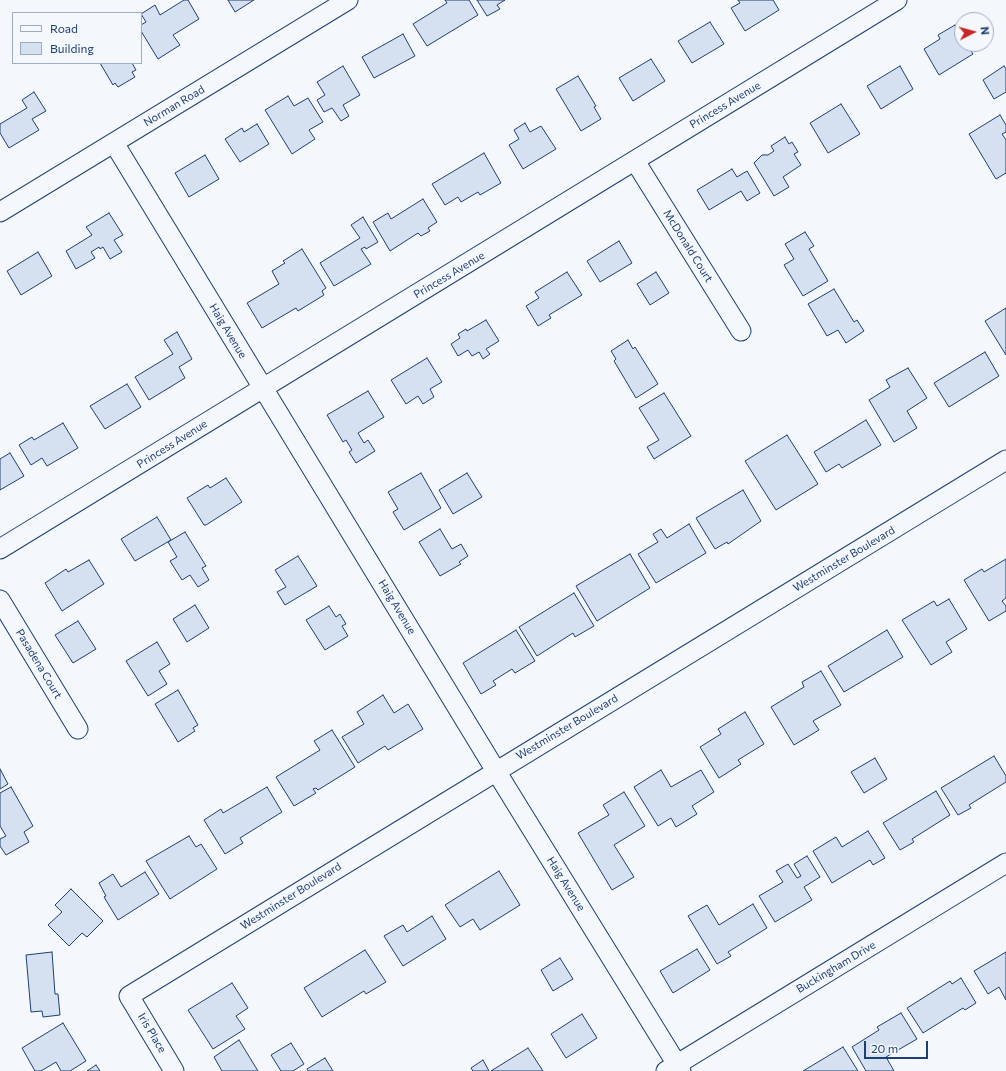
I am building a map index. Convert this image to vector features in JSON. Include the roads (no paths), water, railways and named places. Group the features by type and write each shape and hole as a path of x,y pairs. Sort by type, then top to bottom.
{"street":[{"name":"Norman Road","path":"0,212 348,0"},
{"name":"Princess Avenue","path":"0,549 898,0"},
{"name":"Haig Avenue","path":"114,143 496,771 675,1069"},
{"name":"McDonald Court","path":"635,161 741,331"},
{"name":"Westminster Boulevard","path":"129,996 1006,460"},
{"name":"Pasadena Court","path":"0,600 78,728"},
{"name":"Buckingham Drive","path":"675,1069 1006,863"},
{"name":"Iris Place","path":"129,996 174,1071"}]}
